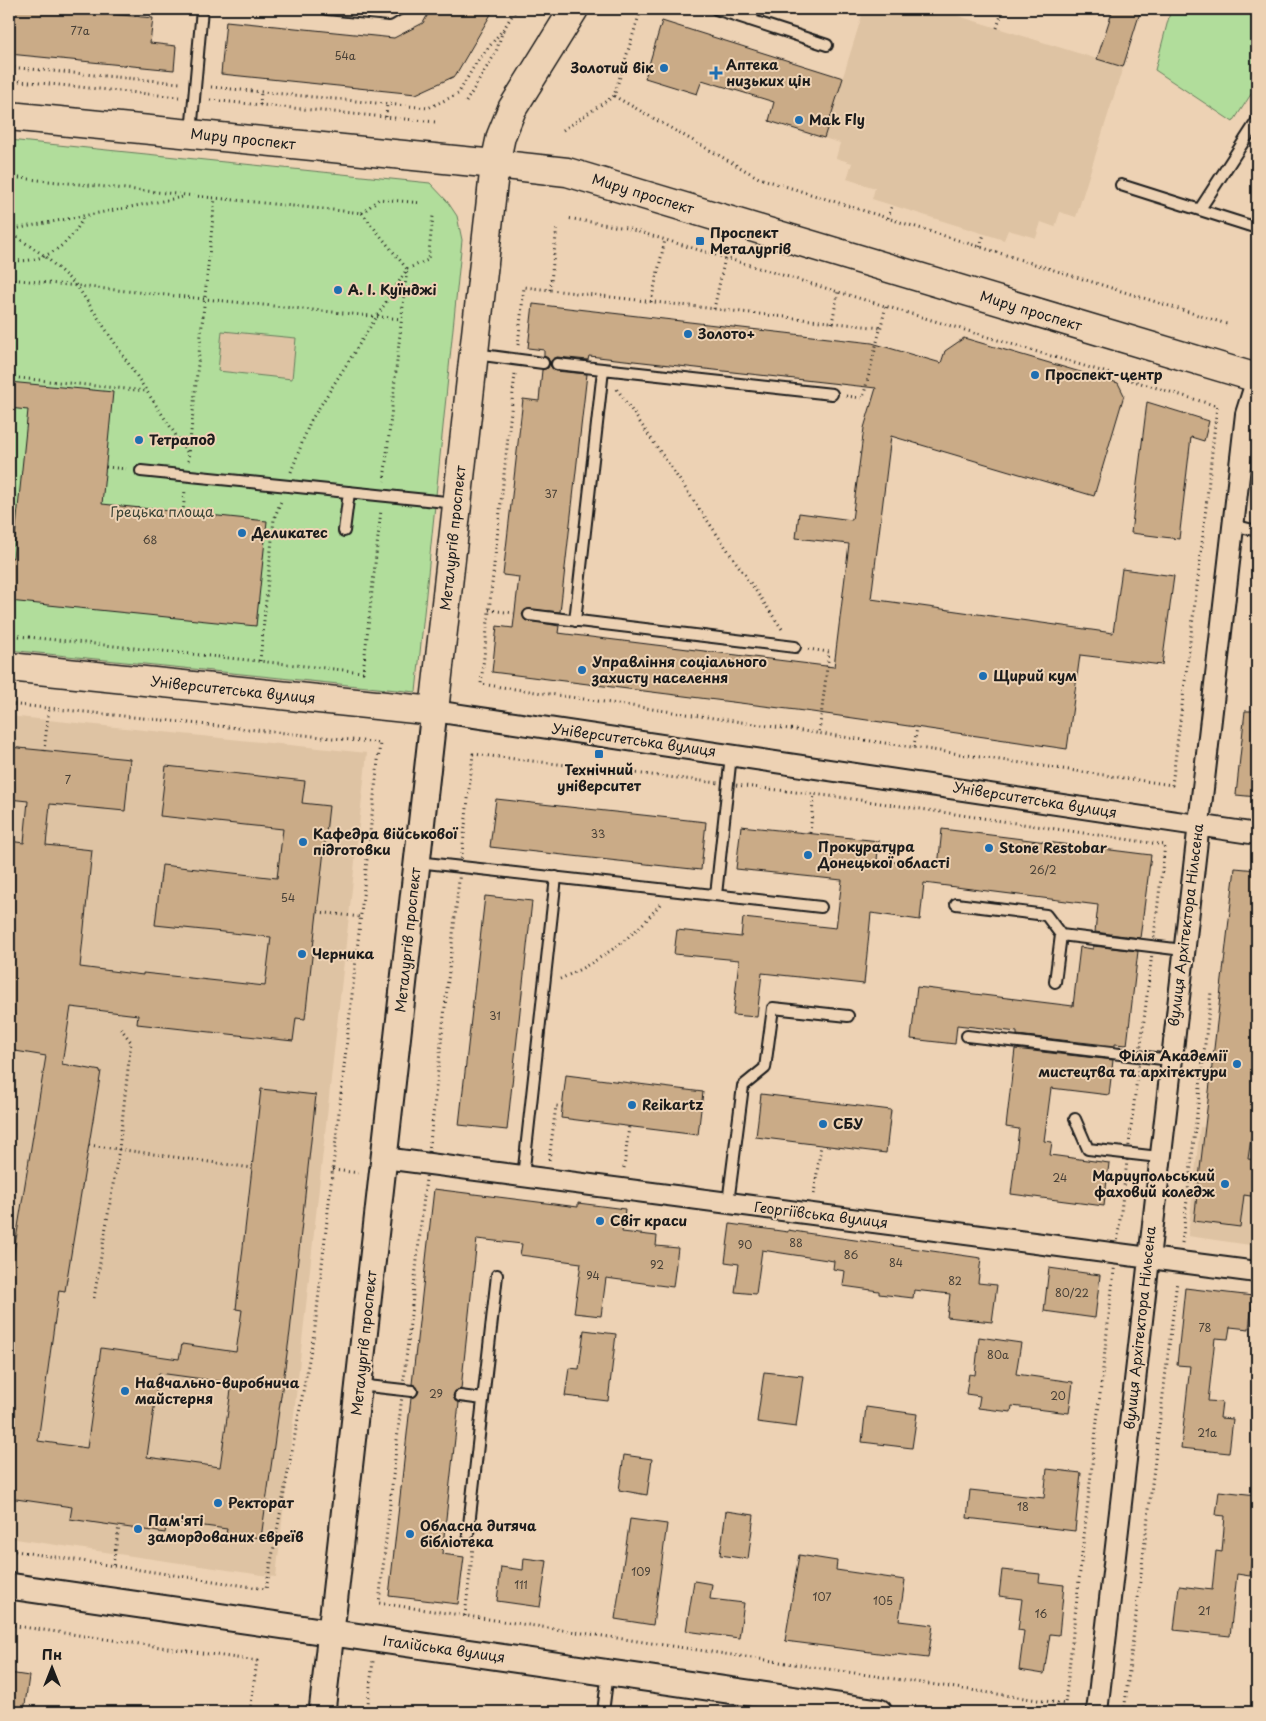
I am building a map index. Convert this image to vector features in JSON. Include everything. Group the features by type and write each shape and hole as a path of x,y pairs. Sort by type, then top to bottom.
{"main road":[{"name":"Металургів проспект","path":"434,711 495,164 501,136 512,109 574,9"},
{"name":"Миру проспект","path":"9,116 567,172 1257,378"},
{"name":"Університетська вулиця","path":"9,667 434,711"}],"street":[{"name":"вулиця Архітектора Нільсена","path":"1097,1712 1159,1157 1246,414 1257,378"},
{"name":"Університетська вулиця","path":"434,711 1257,834"},
{"name":"Металургів проспект","path":"322,1712 434,711"},
{"name":"Георгіївська вулиця","path":"384,1158 1257,1272"},
{"name":"Італійська вулиця","path":"9,1586 879,1712"}],"lane":[{"path":"191,134 202,9"},
{"path":"327,9 389,15 399,9"},
{"path":"716,9 828,45"},
{"path":"749,20 756,9"},
{"path":"1200,209 1257,122"},
{"path":"1120,184 1257,228"},
{"path":"474,354 543,362"},
{"path":"557,364 832,394"},
{"path":"575,621 603,370"},
{"path":"141,471 457,503"},
{"path":"344,531 349,492"},
{"path":"1233,525 1257,531"},
{"path":"529,615 794,648"},
{"path":"716,895 731,755"},
{"path":"417,862 821,907"},
{"path":"523,1176 556,878"},
{"path":"956,904 1046,915 1061,935 1055,982"},
{"path":"1061,935 1184,950"},
{"path":"728,1203 743,1086 765,1068 773,1008 848,1016"},
{"path":"967,1036 1171,1060"},
{"path":"1075,1119 1088,1149 1159,1157"},
{"path":"471,1538 483,1399 497,1275"},
{"path":"359,1385 412,1391"},
{"path":"460,1396 483,1399"},
{"path":"603,1712 608,1673"}],"path":[{"path":"9,66 428,108 458,94 476,63 516,9"},
{"path":"563,130 614,96 641,9"},
{"path":"997,28 1003,9"},
{"path":"466,102 496,52 504,27"},
{"path":"9,80 436,122"},
{"path":"260,105 261,92"},
{"path":"614,96 759,178 1230,325"},
{"path":"386,117 387,104"},
{"path":"9,178 362,213 407,268 364,672 9,635"},
{"path":"9,231 189,196"},
{"path":"183,513 215,198"},
{"path":"362,213 379,199 422,203"},
{"path":"888,218 892,205"},
{"path":"9,260 32,260 58,250 78,229 85,216"},
{"path":"260,661 274,519 310,422 407,268 428,260 433,216"},
{"path":"567,218 626,228 1218,406 1172,785 481,684 524,288 880,328"},
{"path":"550,290 557,227"},
{"path":"9,231 45,256 78,286 189,456"},
{"path":"980,247 984,234"},
{"path":"651,302 665,240"},
{"path":"714,309 726,258"},
{"path":"9,278 401,319"},
{"path":"832,323 838,292"},
{"path":"863,398 886,306"},
{"path":"603,370 794,648"},
{"path":"9,377 147,392"},
{"path":"489,610 515,613"},
{"path":"819,733 828,652"},
{"path":"9,704 380,743 315,1328 266,1588 9,1550"},
{"path":"44,751 49,708"},
{"path":"914,747 917,727"},
{"path":"473,754 814,794 1165,845"},
{"path":"810,833 814,794"},
{"path":"544,986 575,972 629,938 650,918 671,890"},
{"path":"318,912 361,917"},
{"path":"312,955 356,960"},
{"path":"1124,1712 1211,992"},
{"path":"94,1298 119,1149 130,1042 119,1026"},
{"path":"549,1163 556,1106 562,1107"},
{"path":"623,1173 629,1126"},
{"path":"89,1145 252,1168"},
{"path":"814,1197 821,1145"},
{"path":"379,1603 1066,1704 1114,1269"},
{"path":"113,1565 119,1526"},
{"path":"465,1616 471,1538"},
{"path":"9,1625 257,1661 250,1712"},
{"path":"367,1712 373,1656"}],"shaded area":[{"path":"864,9 936,9 1123,67 1076,217 1060,212 1055,227 1041,222 1036,238 1008,230 1004,240 872,199 875,188 847,179 852,163 836,158 840,143 824,138"},
{"path":"222,331 296,338 292,379 218,371"},
{"path":"9,716 367,753 276,1577 9,1538"},
{"name":"Мариупольський фаховий коледж","path":"1257,1097 1257,1246 1188,1236 1200,1127 1253,1133"}],"green space":[{"path":"1171,9 1257,9 1257,85 1233,122 1155,70"},
{"name":"Грецька площа","path":"9,140 430,183 447,201 457,216 462,240 416,692 9,650","holes":["222,331 296,338 292,379 218,371"]}],"building":[{"path":"9,9 58,9 153,18 150,43 176,46 174,70 9,54"},
{"path":"431,9 494,9 455,76 416,94 221,74 226,21 394,38 423,23"},
{"path":"1113,9 1141,9 1123,67 1097,59"},
{"path":"662,21 843,78 824,138 769,121 774,102 702,80 697,94 645,78"},
{"path":"533,304 872,343 941,363 945,351 964,338 1118,383 1124,395 1094,496 891,436 871,599 1113,633 1122,569 1174,576 1162,665 1080,655 1067,749 812,712 492,672 497,626 513,628 519,577 503,575 523,399 539,401 542,370 548,368 550,363 548,358 544,356 544,350 528,348","holes":["589,356 876,388 864,428 852,520 799,513 796,538 849,544 834,667 558,633 559,626 525,620 522,614 527,609 560,612 587,374 556,371 551,367 550,363 557,357 588,360"]},
{"path":"9,382 113,392 102,504 267,521 256,626 9,601 9,557 13,558 28,410 9,408"},
{"path":"1147,402 1209,421 1204,441 1191,437 1179,539 1131,533"},
{"path":"1245,711 1257,711 1257,797 1236,795"},
{"path":"9,747 130,759 125,811 50,804 46,845 92,850 80,967 143,975 143,973 265,986 271,937 155,925 162,865 277,878 283,829 160,816 166,766 305,781 302,803 329,806 305,1019 296,1018 293,1041 137,1024 138,1015 71,1007 62,1064 101,1071 65,1291 59,1290 38,1441 87,1448 101,1348 179,1359 182,1344 236,1352 242,1310 236,1309 261,1089 316,1095 290,1332 261,1538 226,1534 227,1529 167,1521 165,1533 70,1519 72,1507 9,1498 9,1282 46,1056 9,1050 9,841 24,843 28,801 9,799","holes":["159,1373 232,1383 220,1467 147,1457"]},
{"path":"496,799 706,822 701,870 490,847"},
{"path":"741,826 879,841 877,860 938,867 942,829 1151,855 1140,938 1095,932 1098,905 924,883 920,920 871,913 864,984 762,973 757,1017 733,1015 739,960 674,954 677,930 741,937 743,918 836,928 842,880 736,869"},
{"path":"1235,868 1257,870 1257,1097 1248,1159 1257,1160 1257,1197 1244,1195 1240,1227 1194,1221"},
{"path":"485,896 532,901 507,1130 459,1125"},
{"path":"1093,946 1138,951 1127,1045 1115,1044 1115,1046 1017,1035 1017,1032 957,1025 955,1044 911,1039 917,987 1073,1006 1080,947 1093,949"},
{"path":"1015,1049 1113,1060 1109,1095 1051,1088 1044,1141 1052,1142 1050,1155 1109,1163 1104,1206 1011,1194 1019,1129 1006,1127"},
{"path":"566,1075 703,1092 698,1135 561,1118"},
{"path":"761,1094 891,1110 886,1153 756,1137"},
{"path":"434,1189 578,1207 578,1203 625,1209 622,1232 657,1236 656,1246 678,1248 673,1287 606,1278 601,1316 574,1313 581,1263 520,1255 522,1244 477,1239 461,1389 455,1391 453,1396 455,1401 459,1403 442,1554 464,1557 458,1604 389,1596 411,1398 417,1395 419,1391 412,1384"},
{"path":"730,1224 788,1232 788,1230 981,1258 978,1283 997,1285 992,1322 947,1317 950,1294 914,1290 913,1298 879,1294 879,1291 843,1286 845,1271 833,1269 834,1261 762,1250 756,1294 735,1292 739,1264 725,1262"},
{"path":"1049,1268 1100,1275 1095,1318 1044,1311"},
{"path":"1185,1288 1253,1296 1249,1329 1230,1327 1228,1339 1215,1338 1208,1401 1222,1402 1220,1418 1233,1419 1229,1453 1181,1448 1190,1366 1177,1365"},
{"path":"584,1330 616,1334 608,1401 565,1396 569,1368 579,1369"},
{"path":"979,1337 1021,1343 1016,1374 1073,1382 1069,1413 1012,1406 1011,1412 978,1408 980,1396 966,1394 969,1374 975,1375"},
{"path":"764,1372 803,1376 796,1427 757,1422"},
{"path":"866,1407 917,1414 912,1448 862,1442"},
{"path":"624,1455 652,1459 647,1495 619,1490"},
{"path":"1047,1469 1081,1473 1075,1531 967,1518 970,1490 1044,1498"},
{"path":"1219,1491 1257,1495 1250,1576 1237,1574 1230,1636 1174,1630 1179,1586 1212,1590 1216,1551 1222,1552 1225,1516 1216,1515"},
{"path":"726,1511 754,1515 748,1559 720,1555"},
{"path":"630,1519 667,1524 653,1625 615,1619"},
{"path":"799,1555 837,1561 836,1570 905,1580 899,1621 933,1625 928,1658 785,1641"},
{"path":"524,1558 547,1561 540,1607 497,1601 501,1567 523,1570"},
{"path":"1002,1570 1040,1574 1039,1582 1064,1585 1059,1635 1050,1634 1044,1674 1019,1670 1024,1631 1018,1630 1022,1599 999,1596"},
{"path":"694,1581 712,1584 710,1599 744,1603 739,1638 686,1631"},
{"path":"9,1673 29,1676 24,1712 9,1712"}],"place":[{"name":"Золотий вік","path":"664,68"},
{"name":"Аптека низьких цін","path":"716,73"},
{"name":"Mak Fly","path":"799,120"},
{"name":"Проспект Металургів","path":"700,241"},
{"name":"А. І. Куїнджі","path":"338,290"},
{"name":"Золото+","path":"688,334"},
{"name":"Проспект-центр","path":"1035,375"},
{"name":"Тетрапод","path":"139,440"},
{"name":"Деликатес","path":"242,533"},
{"name":"Управління соціального захисту населення","path":"582,670"},
{"name":"Щирий кум","path":"983,676"},
{"name":"Технічний університет","path":"599,754"},
{"name":"Кафедра військової підготовки","path":"303,842"},
{"name":"Stone Restobar","path":"989,848"},
{"name":"Прокуратура Донецької області","path":"808,855"},
{"name":"Черника","path":"302,954"},
{"name":"Філія Академії мистецтва та архітектури","path":"1237,1064"},
{"name":"Reikartz","path":"632,1105"},
{"name":"СБУ","path":"823,1124"},
{"name":"Мариупольський фаховий коледж","path":"1225,1184"},
{"name":"Свiт краси","path":"600,1221"},
{"name":"Навчально-виробнича майстерня","path":"125,1391"},
{"name":"Ректорат","path":"218,1503"},
{"name":"Пам'яті замордованих євреїв","path":"138,1529"},
{"name":"Обласна дитяча бібліотека","path":"410,1534"}]}
